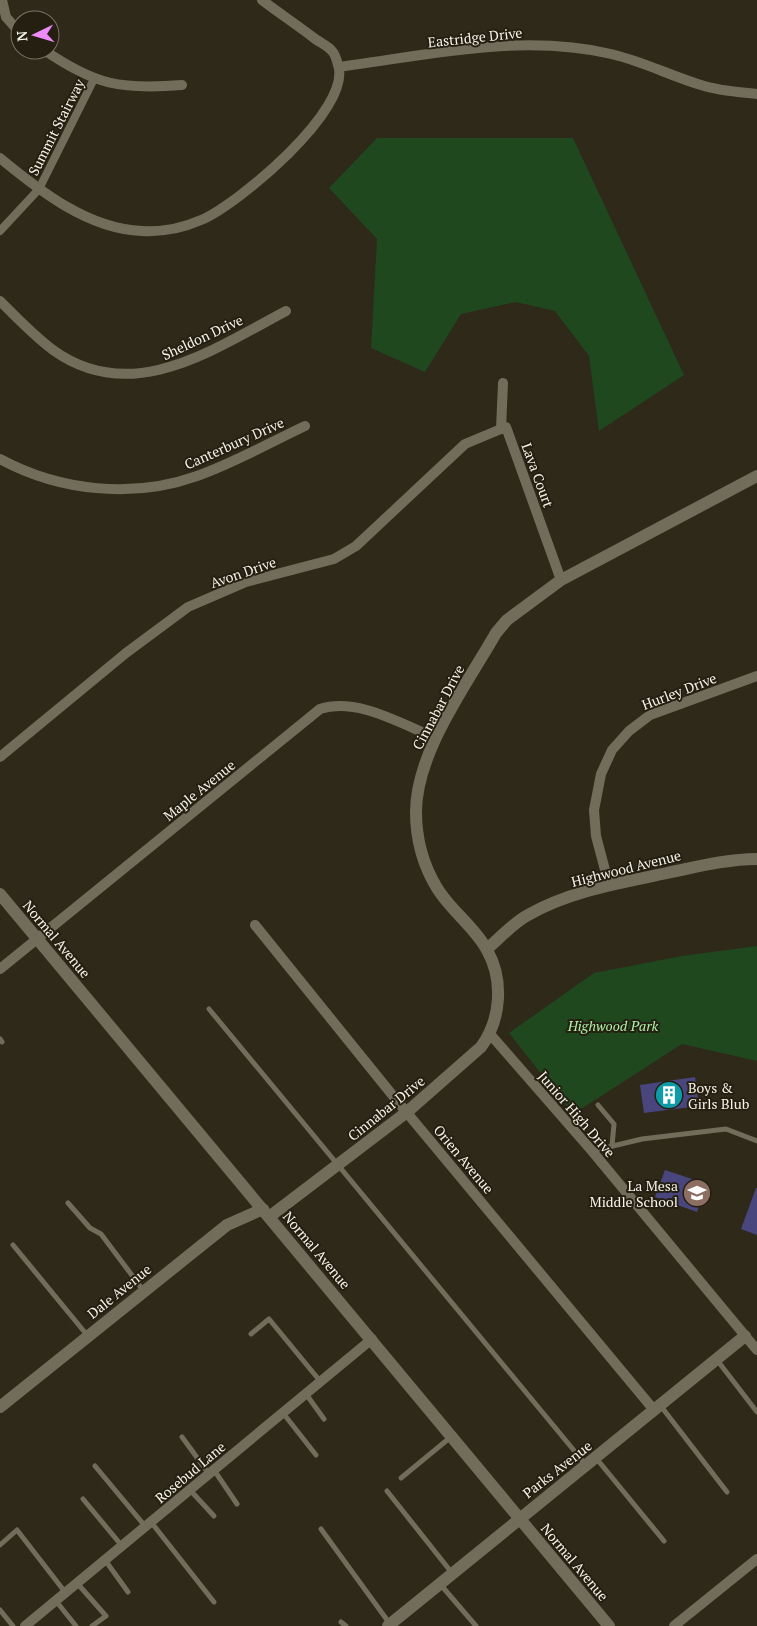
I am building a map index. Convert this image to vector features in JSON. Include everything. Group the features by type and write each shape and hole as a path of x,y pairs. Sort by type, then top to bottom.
{"street":[{"path":"2,0 6,16 10,21"},
{"path":"0,158 39,189 87,216 129,230 166,230 202,220 260,182 306,138 330,101 338,81 339,67 332,51 262,0"},
{"name":"Eastridge Drive","path":"339,67 504,45 554,45 612,54 702,85 729,92 757,94"},
{"path":"60,59 94,79 115,86 144,88 182,85"},
{"name":"Summit Stairway","path":"0,231 39,189 94,79"},
{"name":"Sheldon Drive","path":"0,301 41,340 66,358 95,370 126,374 149,373 171,368 286,311"},
{"path":"501,429 503,383"},
{"name":"Canterbury Drive","path":"0,459 19,469 58,482 97,488 137,488 195,477 304,426"},
{"name":"Lava Court","path":"501,429 506,427 561,580"},
{"name":"Avon Drive","path":"0,757 126,653 188,607 246,582 334,559 356,546 465,444 501,429"},
{"name":"Cinnabar Drive","path":"266,1213 338,1165 407,1112 481,1047 490,1034 496,1018 498,992 494,970 487,949 438,890 424,860 416,811 417,794 425,762 436,738 496,633 507,620 561,580 757,476"},
{"name":"Hurley Drive","path":"608,885 596,836 594,810 601,774 612,750 629,731 650,715 757,676"},
{"name":"Maple Avenue","path":"0,969 320,709 336,705 355,706 436,738"},
{"name":"Highwood Avenue","path":"487,949 527,915 556,901 608,885 712,864 757,859"},
{"name":"Normal Avenue","path":"0,894 609,1626"},
{"name":"Orien Avenue","path":"255,925 407,1112 657,1408"},
{"name":"Junior High Drive","path":"490,1034 592,1151 757,1350"},
{"name":"Dale Avenue","path":"0,1407 143,1290 227,1225 266,1213"},
{"name":"Parks Avenue","path":"389,1625 745,1336"},
{"name":"Rosebud Lane","path":"25,1626 372,1339"},
{"path":"674,1626 757,1559"}],"lane":[{"path":"209,1009 338,1165 591,1462 664,1541"},
{"path":"598,1105 614,1124 612,1146"},
{"path":"592,1151 642,1139 726,1129 757,1141"},
{"path":"68,1203 90,1228 101,1234 143,1290"},
{"path":"13,1246 87,1335"},
{"path":"250,1334 269,1319 320,1381"},
{"path":"716,1359 757,1412"},
{"path":"306,1394 324,1419"},
{"path":"657,1408 727,1492"},
{"path":"282,1413 316,1455"},
{"path":"401,1478 452,1436"},
{"path":"182,1437 237,1504"},
{"path":"95,1466 148,1524 214,1602"},
{"path":"190,1490 214,1516"},
{"path":"387,1491 452,1573"},
{"path":"83,1499 122,1546"},
{"path":"321,1529 389,1625"},
{"path":"0,1545 17,1530 66,1592"},
{"path":"105,1560 128,1592"},
{"path":"78,1583 106,1616 92,1626"},
{"path":"440,1583 476,1626"},
{"path":"56,1600 76,1626"},
{"path":"0,1610 13,1626"}],"green space":[{"path":"377,138 573,138 684,375 599,431 589,356 555,311 516,302 461,314 425,372 371,348 377,239 329,188"},
{"name":"Highwood Park","path":"757,946 757,1061 682,1044 573,1114 509,1033 594,973 682,956"}],"building":[{"name":"Boys & Girls Blub","path":"695,1077 699,1106 644,1113 640,1085"},
{"path":"665,1170 707,1184 697,1212 655,1197"},
{"path":"757,1188 757,1235 741,1229"}],"place":[{"name":"Boys & Girls Blub","path":"669,1095"},
{"name":"La Mesa Middle School","path":"697,1193"}]}
